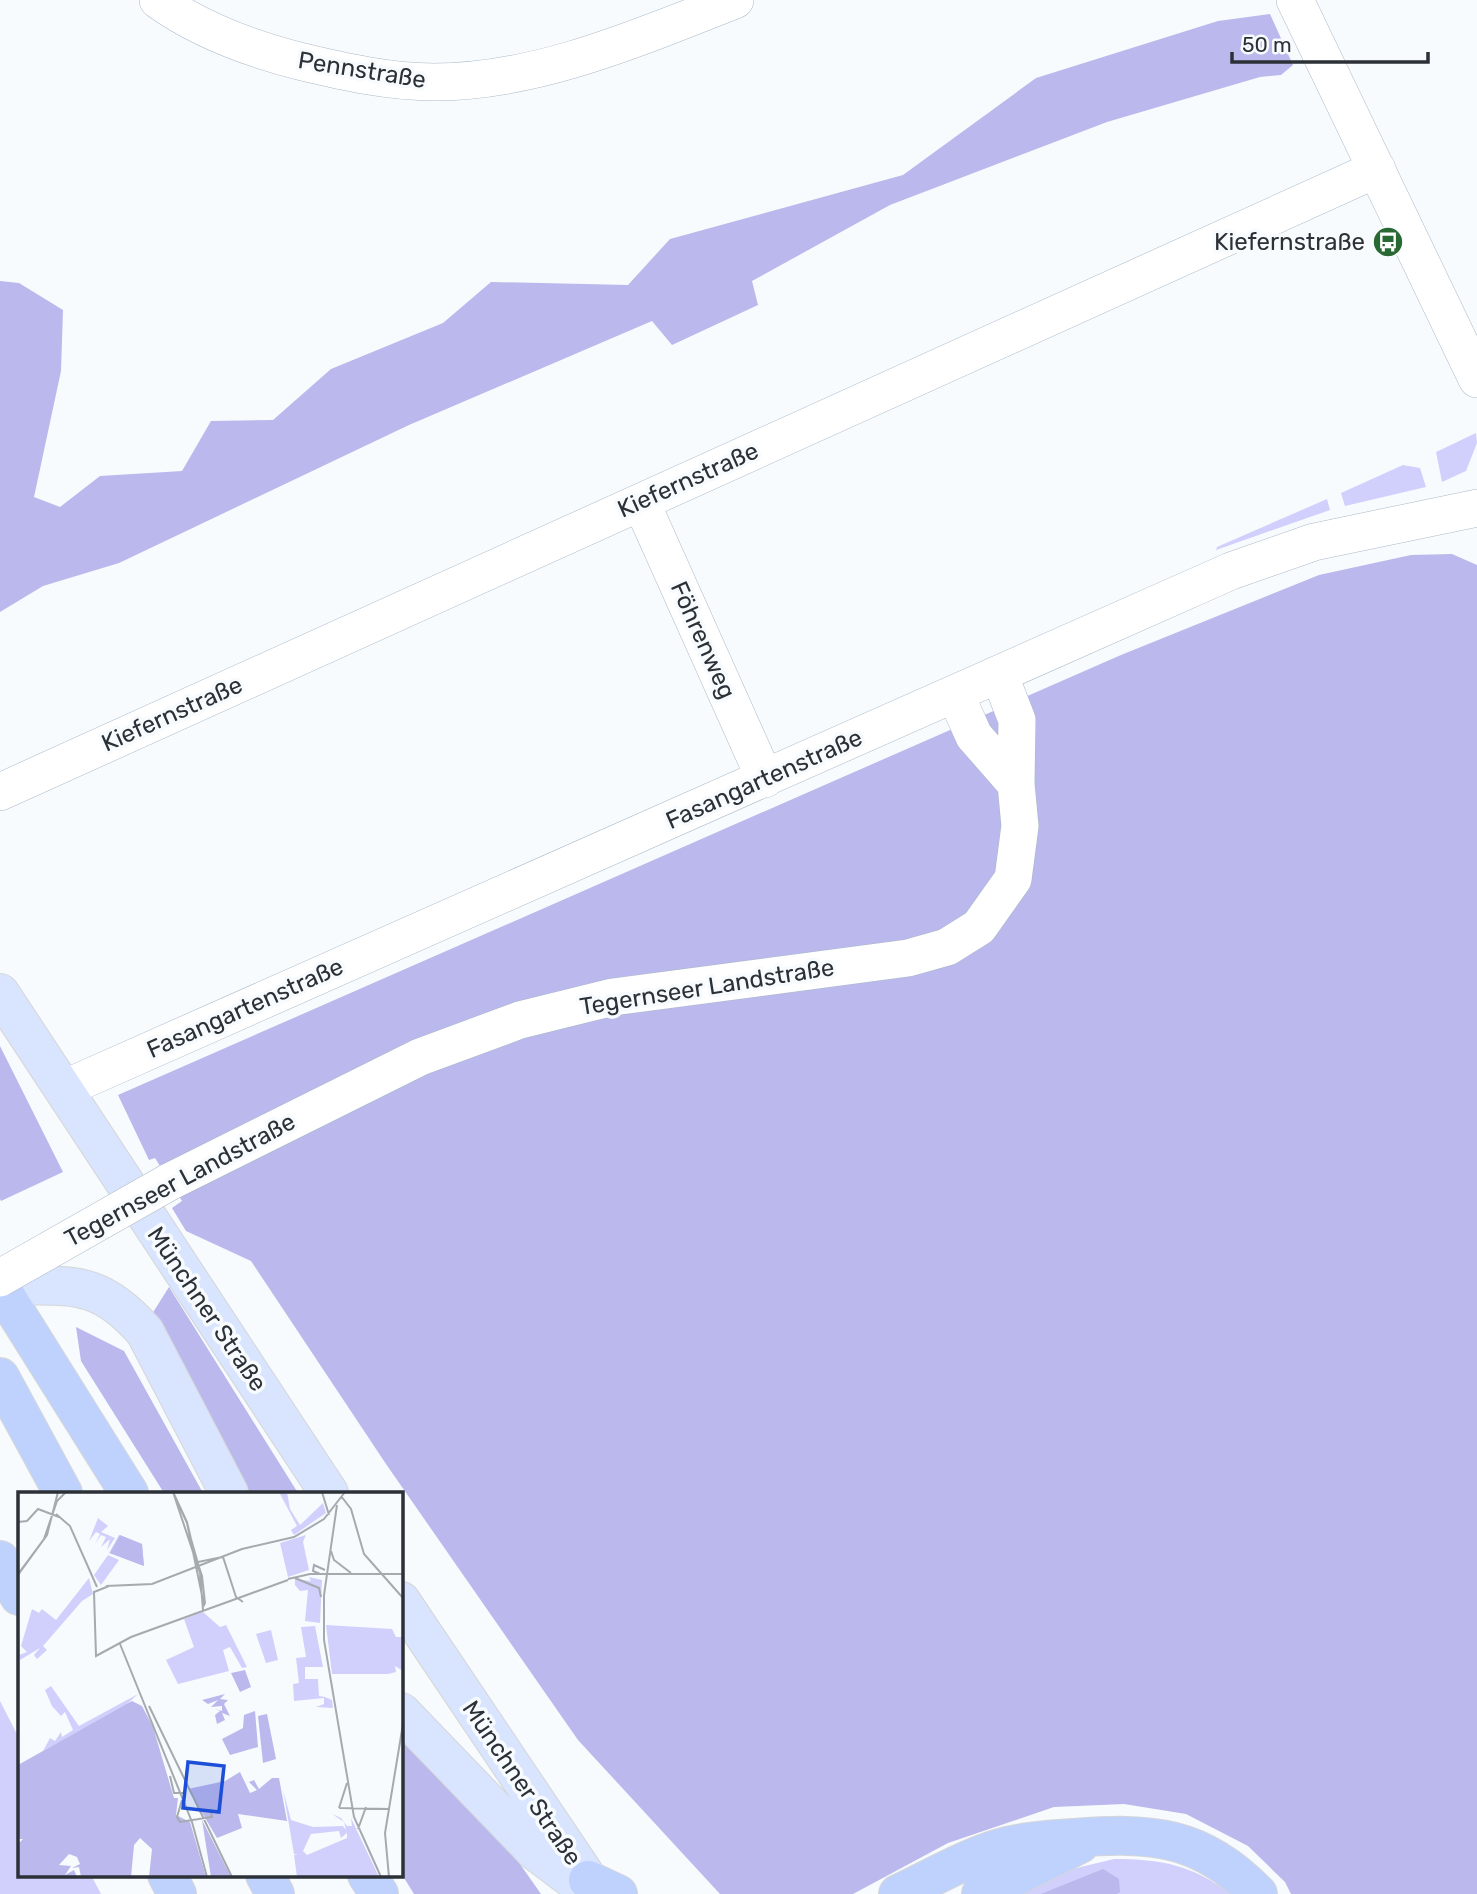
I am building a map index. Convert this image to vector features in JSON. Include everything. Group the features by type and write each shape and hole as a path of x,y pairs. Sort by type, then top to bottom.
{"highway":[{"path":"0,1286 128,1492"},
{"path":"0,1377 62,1492"},
{"path":"0,1560 18,1594"},
{"path":"898,1894 985,1853 1032,1841 1131,1833 1171,1839 1234,1869 1258,1894"},
{"path":"981,1894 1094,1836"},
{"path":"168,1876 177,1894"},
{"path":"266,1876 275,1894"},
{"path":"368,1876 379,1894"}],"main road":[{"path":"0,993 63,1089"},
{"name":"Münchner Straße","path":"63,1089 328,1492"},
{"path":"0,1286 75,1286 101,1294 126,1310 145,1332 228,1492"},
{"name":"Münchner Straße","path":"402,1602 600,1890"},
{"path":"402,1714 553,1868 600,1890"}],"street":[{"name":"Pennstraße","path":"158,0 185,20 266,52 352,73 433,82 484,78 539,68 735,0"},
{"path":"1295,0 1477,379"},
{"name":"Kiefernstraße","path":"0,792 1377,169"},
{"name":"Föhrenweg","path":"641,502 765,779"},
{"name":"Fasangartenstraße","path":"63,1089 1210,580 1274,555 1364,530 1477,508"},
{"name":"Tegernseer Landstraße","path":"0,1278 169,1182 420,1057 520,1020 613,997 908,958 947,947 979,927 1013,879 1019,839 1017,720 999,674"},
{"path":"955,694 974,736 1016,784"}],"shaded area":[{"path":"1270,14 1293,65 1281,75 1260,77 1107,122 890,205 752,281 758,305 672,345 652,321 409,425 119,563 43,586 0,612 0,281 19,283 63,310 61,371 34,497 60,507 100,476 182,471 211,421 273,420 331,369 443,323 491,282 628,285 670,239 903,175 1036,78 1218,21"},
{"path":"1476,433 1477,443 1466,471 1442,482 1436,452"},
{"path":"1403,465 1420,468 1426,487 1345,506 1341,493"},
{"path":"1327,499 1330,510 1216,550 1217,547"},
{"path":"1452,554 1477,565 1477,1894 1291,1894 1285,1882 1248,1846 1186,1814 1124,1804 1054,1807 948,1843 853,1894 720,1894 578,1740 386,1464 251,1261 186,1231 172,1208 182,1201 155,1158 149,1160 118,1095 1121,655 1319,575 1411,555"},
{"path":"0,1046 63,1172 1,1201 0,1199"},
{"path":"169,1287 297,1492 239,1492 152,1314"},
{"path":"76,1327 124,1351 202,1492 163,1492 81,1361"},
{"path":"0,1701 18,1736 18,1876 92,1876 101,1894 0,1894"},
{"path":"402,1734 489,1820 541,1894 414,1894 402,1875"},
{"path":"1114,1859 1147,1860 1176,1866 1203,1876 1231,1894 1011,1894 1060,1872"},
{"path":"1103,1869 1119,1879 1120,1892 1117,1894 1041,1894"}],"place":[{"name":"Kiefernstraße","path":"1388,242"}]}
